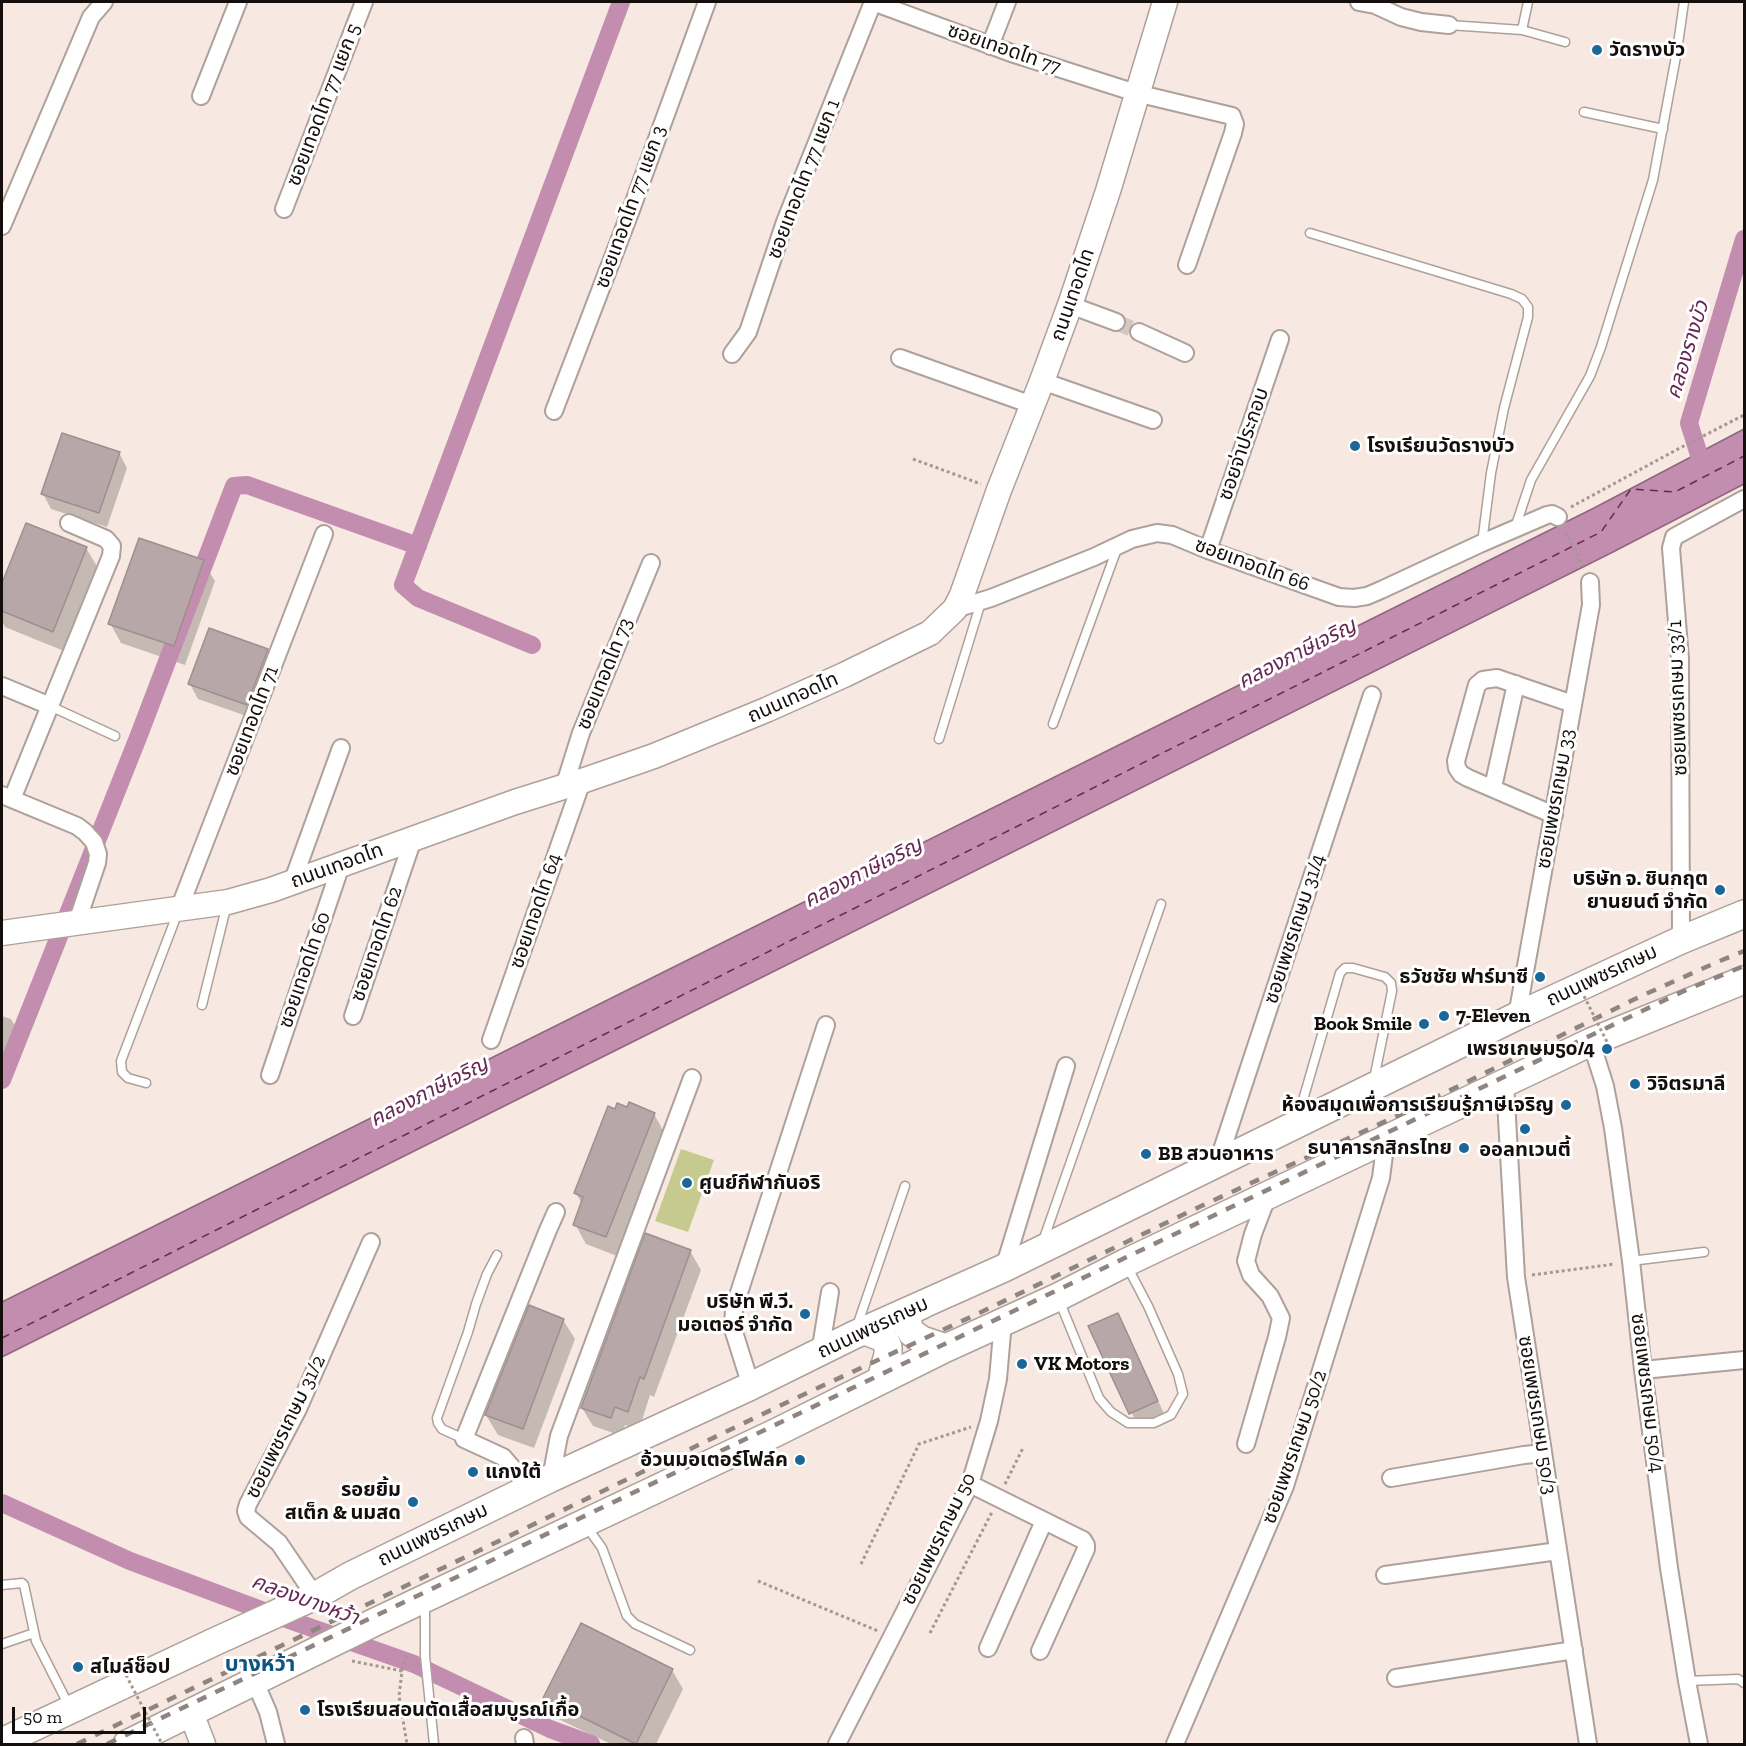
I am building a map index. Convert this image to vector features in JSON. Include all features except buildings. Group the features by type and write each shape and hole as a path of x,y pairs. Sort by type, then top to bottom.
{"main road":[{"name":"ถนนเทอดไท","path":"11,931 228,902 271,890 515,802 654,756 844,675 930,633 954,609 962,595 999,490 1042,381 1108,190 1165,2"},
{"name":"ถนนเพชรเกษม","path":"2,1742 315,1596 350,1576 540,1483 1004,1268 1516,1016 1681,940 1744,915"},
{"path":"127,1744 375,1622 775,1433 881,1379 1058,1297 1386,1139 1505,1083 1602,1047 1744,980"},
{"path":"922,1305 911,1310 908,1315 908,1326 912,1334 946,1348"},
{"path":"860,1333 881,1337 885,1340 888,1355 881,1379"},
{"path":"191,1713 203,1744"}],"street":[{"path":"2,226 91,17 104,2"},
{"path":"201,96 238,2"},
{"name":"ซอยเทอดไท 77 แยก 5","path":"284,209 364,2"},
{"name":"ซอยเทอดไท 77 แยก 3","path":"554,411 707,2"},
{"name":"ซอยเทอดไท 77","path":"873,2 990,46 1136,93 1232,116 1235,124 1233,133 1187,265"},
{"name":"ซอยเทอดไท 77 แยก 1","path":"732,354 748,332 785,222 873,2"},
{"path":"990,46 1007,2"},
{"path":"1359,2 1375,4 1401,17 1449,25"},
{"path":"1070,305 1116,322"},
{"path":"1139,332 1185,353"},
{"name":"ซอยจ่าประกอบ","path":"1208,550 1280,339"},
{"path":"900,358 1032,405"},
{"path":"1042,381 1153,420"},
{"name":"ซอยเพชรเกษม 33/1","path":"1681,940 1680,659 1671,548 1674,537 1744,499"},
{"name":"ซอยเทอดไท 66","path":"954,609 992,598 1139,537 1157,533 1172,535 1338,597 1367,596 1482,543 1554,516"},
{"path":"69,523 106,539 112,546 111,555 50,706 7,797 77,826 94,842 98,854 97,863 77,922"},
{"name":"ซอยเทอดไท 71","path":"179,909 324,534"},
{"name":"ซอยเทอดไท 73","path":"573,784 581,733 651,562"},
{"name":"ซอยเพชรเกษม 33","path":"1516,1016 1591,605 1590,582"},
{"path":"1554,815 1461,774 1456,761 1477,685 1483,680 1497,678 1573,704"},
{"path":"1493,787 1516,684"},
{"path":"2,686 50,706"},
{"name":"ซอยเพชรเกษม 31/4","path":"1218,1162 1372,695"},
{"path":"292,883 341,748"},
{"name":"ซอยเทอดไท 64","path":"491,1040 573,784"},
{"name":"ซอยเทอดไท 62","path":"353,1016 413,839"},
{"name":"ซอยเทอดไท 60","path":"270,1075 341,865"},
{"path":"751,1386 734,1329 734,1308 826,1025"},
{"name":"ซอยเพชรเกษม 50/4","path":"1602,1047 1605,1086 1631,1262 1669,1568 1687,1681 1700,1744"},
{"path":"1004,1268 1066,1066"},
{"path":"556,1212 464,1439 503,1457 517,1473 540,1483 692,1078"},
{"name":"ซอยเพชรเกษม 50/3","path":"1505,1083 1516,1277 1588,1744"},
{"name":"ซอยเพชรเกษม 50/2","path":"1176,1744 1285,1486 1382,1178 1386,1139"},
{"path":"1246,1444 1281,1318 1270,1296 1251,1275 1246,1261 1253,1234 1268,1195"},
{"name":"ซอยเพชรเกษม 31/2","path":"315,1596 279,1543 248,1517 246,1511 298,1409 371,1242"},
{"path":"820,1353 830,1292"},
{"name":"ซอยเพชรเกษม 50","path":"837,1744 970,1484 998,1379 1003,1321"},
{"path":"1643,1370 1744,1360"},
{"path":"1391,1478 1524,1455 1543,1454"},
{"path":"970,1484 1083,1540 1086,1545 1040,1651"},
{"path":"988,1648 1044,1521"},
{"path":"1385,1575 1558,1551"},
{"path":"1396,1678 1574,1650"},
{"path":"255,1682 268,1712 276,1744"}],"lane":[{"path":"1522,30 1528,2"},
{"path":"1515,529 1531,480 1590,376 1601,347 1653,180 1684,2"},
{"path":"1449,25 1522,30 1565,42"},
{"path":"1584,112 1663,129"},
{"path":"1310,233 1512,294 1522,299 1528,307 1528,317 1504,408 1491,473 1482,543"},
{"path":"1053,724 1118,546"},
{"path":"939,739 981,600"},
{"path":"50,706 115,736"},
{"path":"202,1005 228,902"},
{"path":"1040,1249 1161,904"},
{"path":"146,1083 128,1078 122,1072 121,1061 179,909"},
{"path":"1297,1124 1340,973 1345,968 1385,977 1391,983 1392,991 1373,1086"},
{"path":"860,1333 905,1186"},
{"path":"1631,1262 1704,1252"},
{"path":"464,1439 442,1429 437,1418 487,1274 497,1256"},
{"path":"1058,1297 1099,1398 1111,1412 1128,1423 1154,1424 1171,1415 1183,1394 1178,1374 1148,1306 1125,1263"},
{"path":"585,1523 602,1548 627,1616 636,1624 690,1650"},
{"path":"2,1585 22,1583 24,1585 36,1641 70,1709"},
{"path":"425,1599 425,1656 435,1744"},
{"path":"2,1644 34,1633"},
{"path":"1687,1681 1738,1679 1744,1683"}],"path":[{"path":"1590,582 1554,516 1744,415"},
{"path":"913,459 999,490"},
{"path":"1576,980 1602,1047"},
{"path":"1516,1277 1631,1262"},
{"path":"861,1564 920,1444 988,1420"},
{"path":"930,1633 1023,1448"},
{"path":"758,1581 891,1636"},
{"path":"407,1655 402,1671 399,1696 407,1744"},
{"path":"352,1661 402,1671"},
{"path":"126,1675 162,1744"}],"green space":[{"path":"681,1149 714,1160 688,1232 655,1221"}],"water":[{"name":"คลองภาษีเจริญ","path":"1744,429 1744,484 1613,552 2,1357 2,1302 1594,508"}],"waterway":[{"path":"532,645 418,598 403,585 621,2"},
{"name":"คลองรางบัว","path":"1705,474 1689,423 1744,239"},
{"path":"2,1080 139,735 234,486 247,485 418,546"},
{"name":"คลองบางหว้า","path":"2,1503 130,1561 414,1664 550,1729 591,1744"}],"ferry route":[{"path":"2,1338 1601,532 1631,489 1675,492 1744,456"}],"tunnel":[{"path":"1116,322 1139,332"}],"railway":[{"path":"77,1744 794,1399 1199,1207 1410,1110 1639,997 1744,951"},
{"path":"107,1744 1688,989 1744,966"}],"place":[{"name":"วัดรางบัว","path":"1597,50"},
{"name":"โรงเรียนวัดรางบัว","path":"1355,446"},
{"name":"บริษัท จ. ชินกฤต ยานยนต์ จำกัด","path":"1720,890"},
{"name":"ธวัชชัย ฟาร์มาซี","path":"1540,977"},
{"name":"7-Eleven","path":"1444,1016"},
{"name":"Book Smile","path":"1424,1024"},
{"name":"เพรชเกษม50/4","path":"1607,1049"},
{"name":"วิจิตรมาลี","path":"1635,1084"},
{"name":"ห้องสมุดเพื่อการเรียนรู้ภาษีเจริญ","path":"1566,1105"},
{"name":"ออลทเวนตี้","path":"1525,1129"},
{"name":"ธนาคารกสิกรไทย","path":"1464,1148"},
{"name":"BB สวนอาหาร","path":"1146,1154"},
{"name":"ศูนย์กีฬากันอริ","path":"687,1183"},
{"name":"บริษัท พี.วี. มอเตอร์ จำกัด","path":"805,1314"},
{"name":"VK Motors","path":"1022,1364"},
{"name":"อ้วนมอเตอร์โฟล์ค","path":"800,1460"},
{"name":"แกงใต้","path":"473,1472"},
{"name":"รอยยิ้ม สเต็ก & นมสด","path":"413,1502"},
{"name":"สไมล์ช็อป","path":"78,1667"},
{"name":"โรงเรียนสอนตัดเสื้อสมบูรณ์เกื้อ","path":"305,1710"}],"district":[{"name":"บางหว้า","path":"260,1665"}]}
